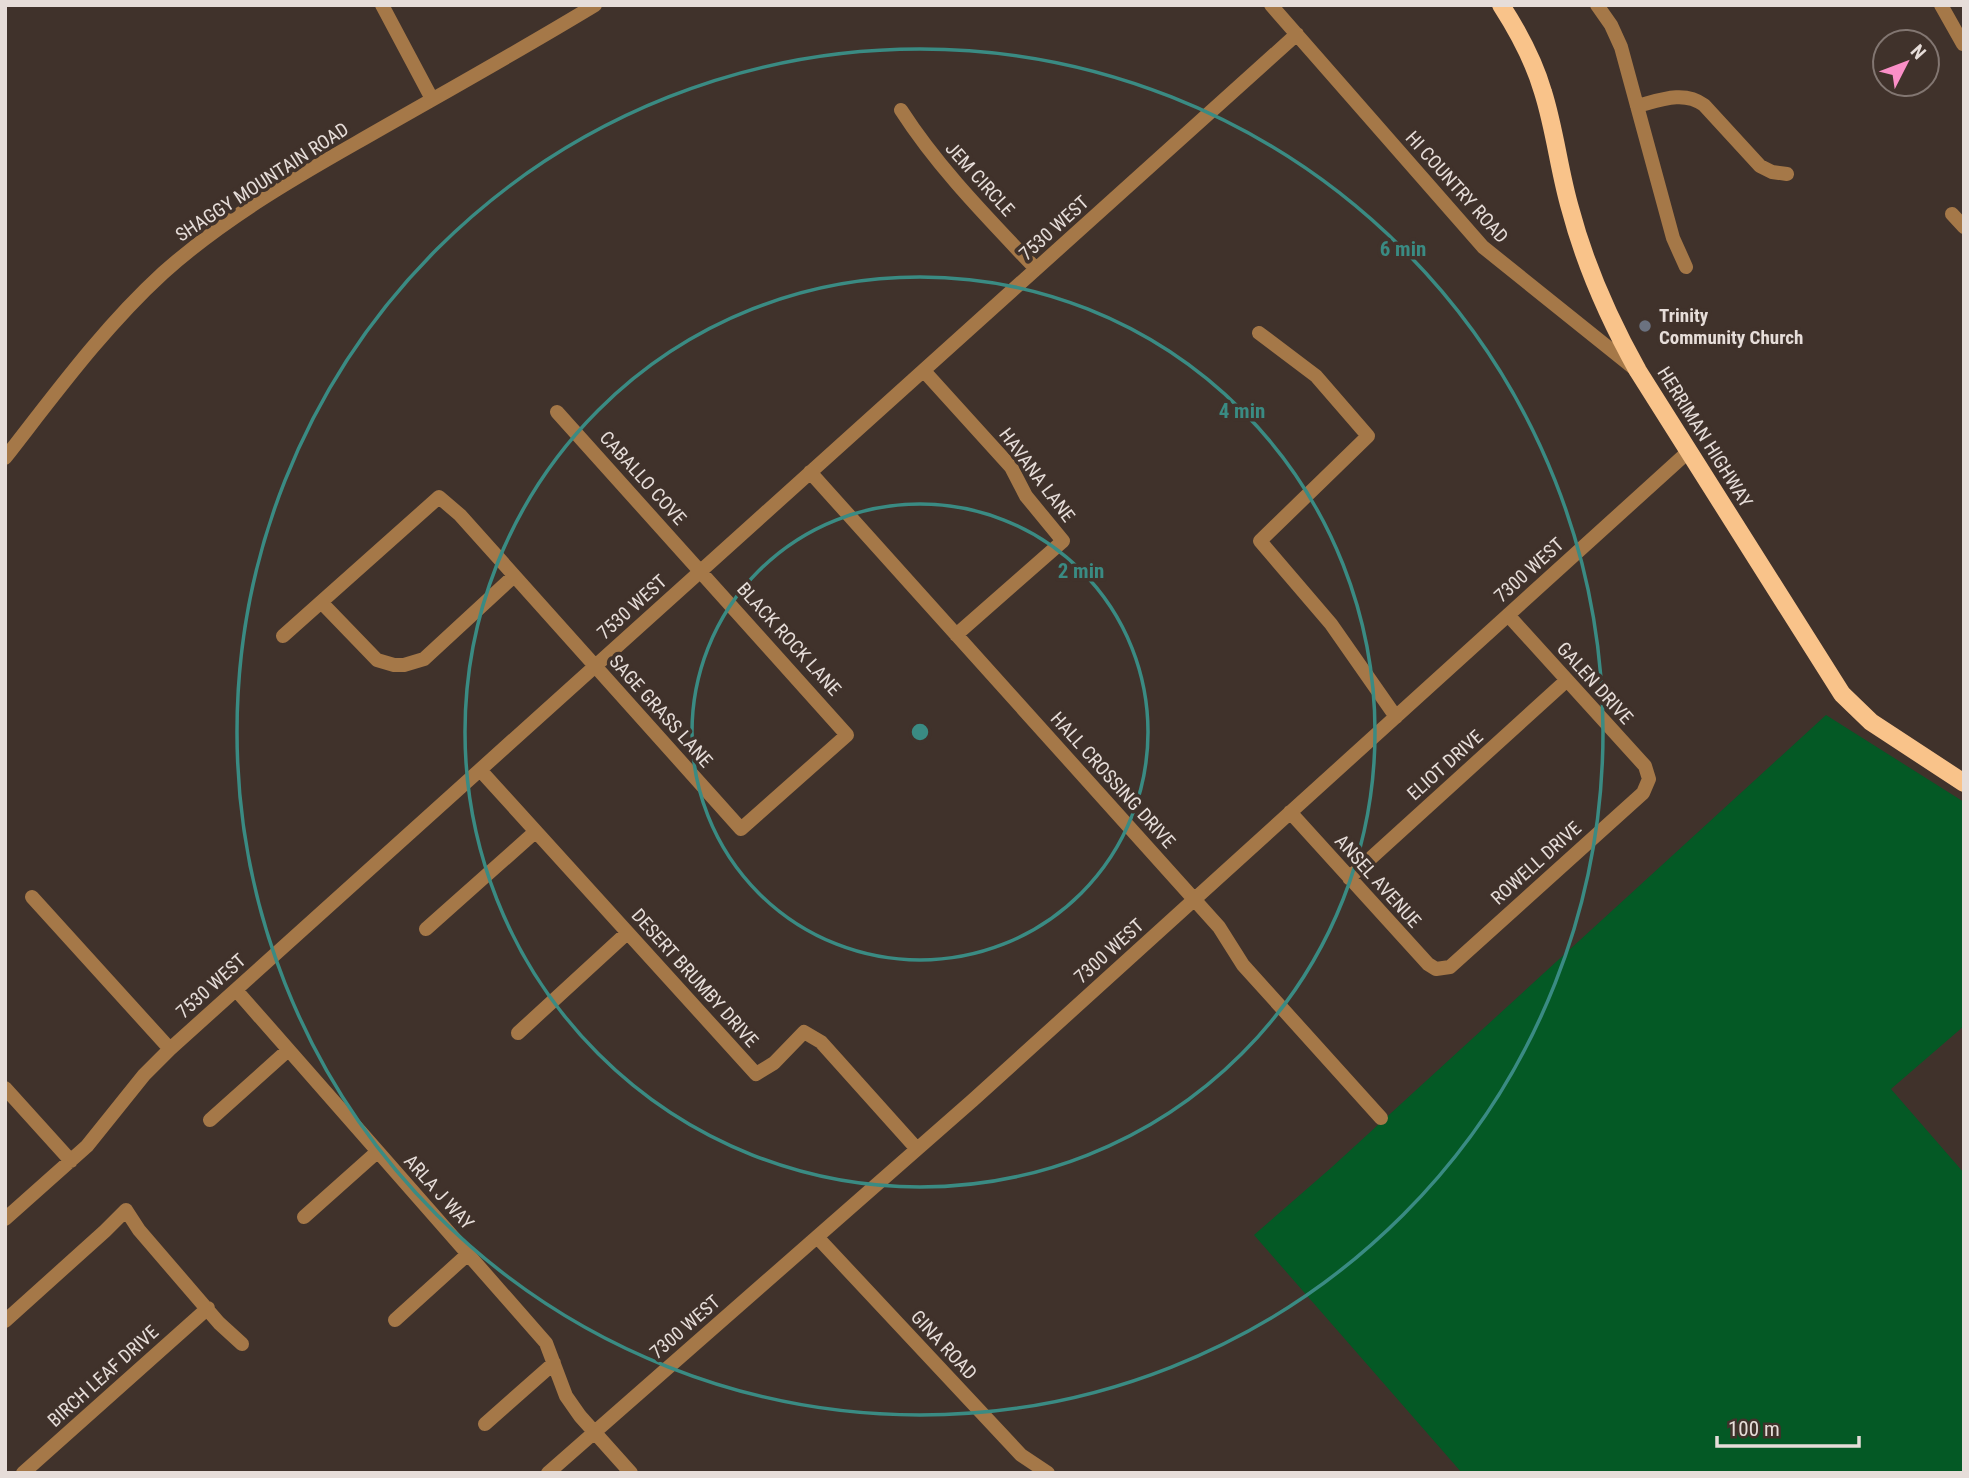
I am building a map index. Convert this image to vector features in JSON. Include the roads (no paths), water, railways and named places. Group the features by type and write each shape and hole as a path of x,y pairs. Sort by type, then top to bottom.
{"main road":[{"name":"HERRIMAN HIGHWAY","path":"1502,5 1520,37 1541,85 1583,252 1609,315 1638,371 1842,694 1871,722 1964,783"}],"street":[{"path":"382,5 432,99"},
{"name":"SHAGGY MOUNTAIN ROAD","path":"5,458 106,331 144,290 224,225 309,170 595,5"},
{"name":"HI COUNTRY ROAD","path":"1271,5 1483,247 1638,371"},
{"path":"1597,5 1611,25 1621,47 1673,237 1686,267"},
{"path":"1941,5 1963,44"},
{"name":"7530 WEST","path":"5,1219 87,1146 144,1075 170,1049 1297,34"},
{"path":"1637,106 1677,96 1693,98 1704,105 1760,166 1772,172 1787,174"},
{"name":"JEM CIRCLE","path":"901,110 946,174 1036,270"},
{"path":"1952,214 1964,228"},
{"path":"1259,333 1316,376 1368,436 1260,541 1331,624 1396,717"},
{"name":"HAVANA LANE","path":"924,371 1011,467 1026,496 1063,541 956,635"},
{"name":"CABALLO COVE","path":"557,412 701,570"},
{"name":"7300 WEST","path":"548,1473 818,1238 1195,901 1689,451"},
{"name":"HALL CROSSING DRIVE","path":"810,472 1224,933 1243,965 1381,1118"},
{"name":"SAGE GRASS LANE","path":"321,602 439,497 460,515 741,829"},
{"name":"BLACK ROCK LANE","path":"701,570 847,735 741,829"},
{"path":"283,636 321,602 377,660 404,665 424,659 514,576"},
{"name":"GALEN DRIVE","path":"1508,615 1645,766 1649,779"},
{"name":"ELIOT DRIVE","path":"1349,878 1567,680"},
{"name":"DESERT BRUMBY DRIVE","path":"481,771 756,1074 774,1063 804,1032 821,1042 918,1149"},
{"name":"ROWELL DRIVE","path":"1441,970 1450,967 1643,793 1649,779"},
{"name":"ANSEL AVENUE","path":"1290,812 1428,964 1441,970"},
{"path":"426,929 535,832"},
{"path":"32,897 170,1049"},
{"path":"518,1033 628,933"},
{"name":"ARLA J WAY","path":"236,990 546,1343 566,1396 631,1473"},
{"path":"210,1120 288,1051"},
{"path":"5,1088 71,1161"},
{"path":"304,1217 377,1152"},
{"path":"5,1321 126,1210 139,1230 219,1323 242,1344"},
{"name":"GINA ROAD","path":"818,1238 1021,1455 1048,1473"},
{"path":"395,1320 468,1254"},
{"name":"BIRCH LEAF DRIVE","path":"23,1473 208,1308"},
{"path":"485,1424 554,1363"}],"place":[{"name":"Trinity Community Church","path":"1645,326"}]}
